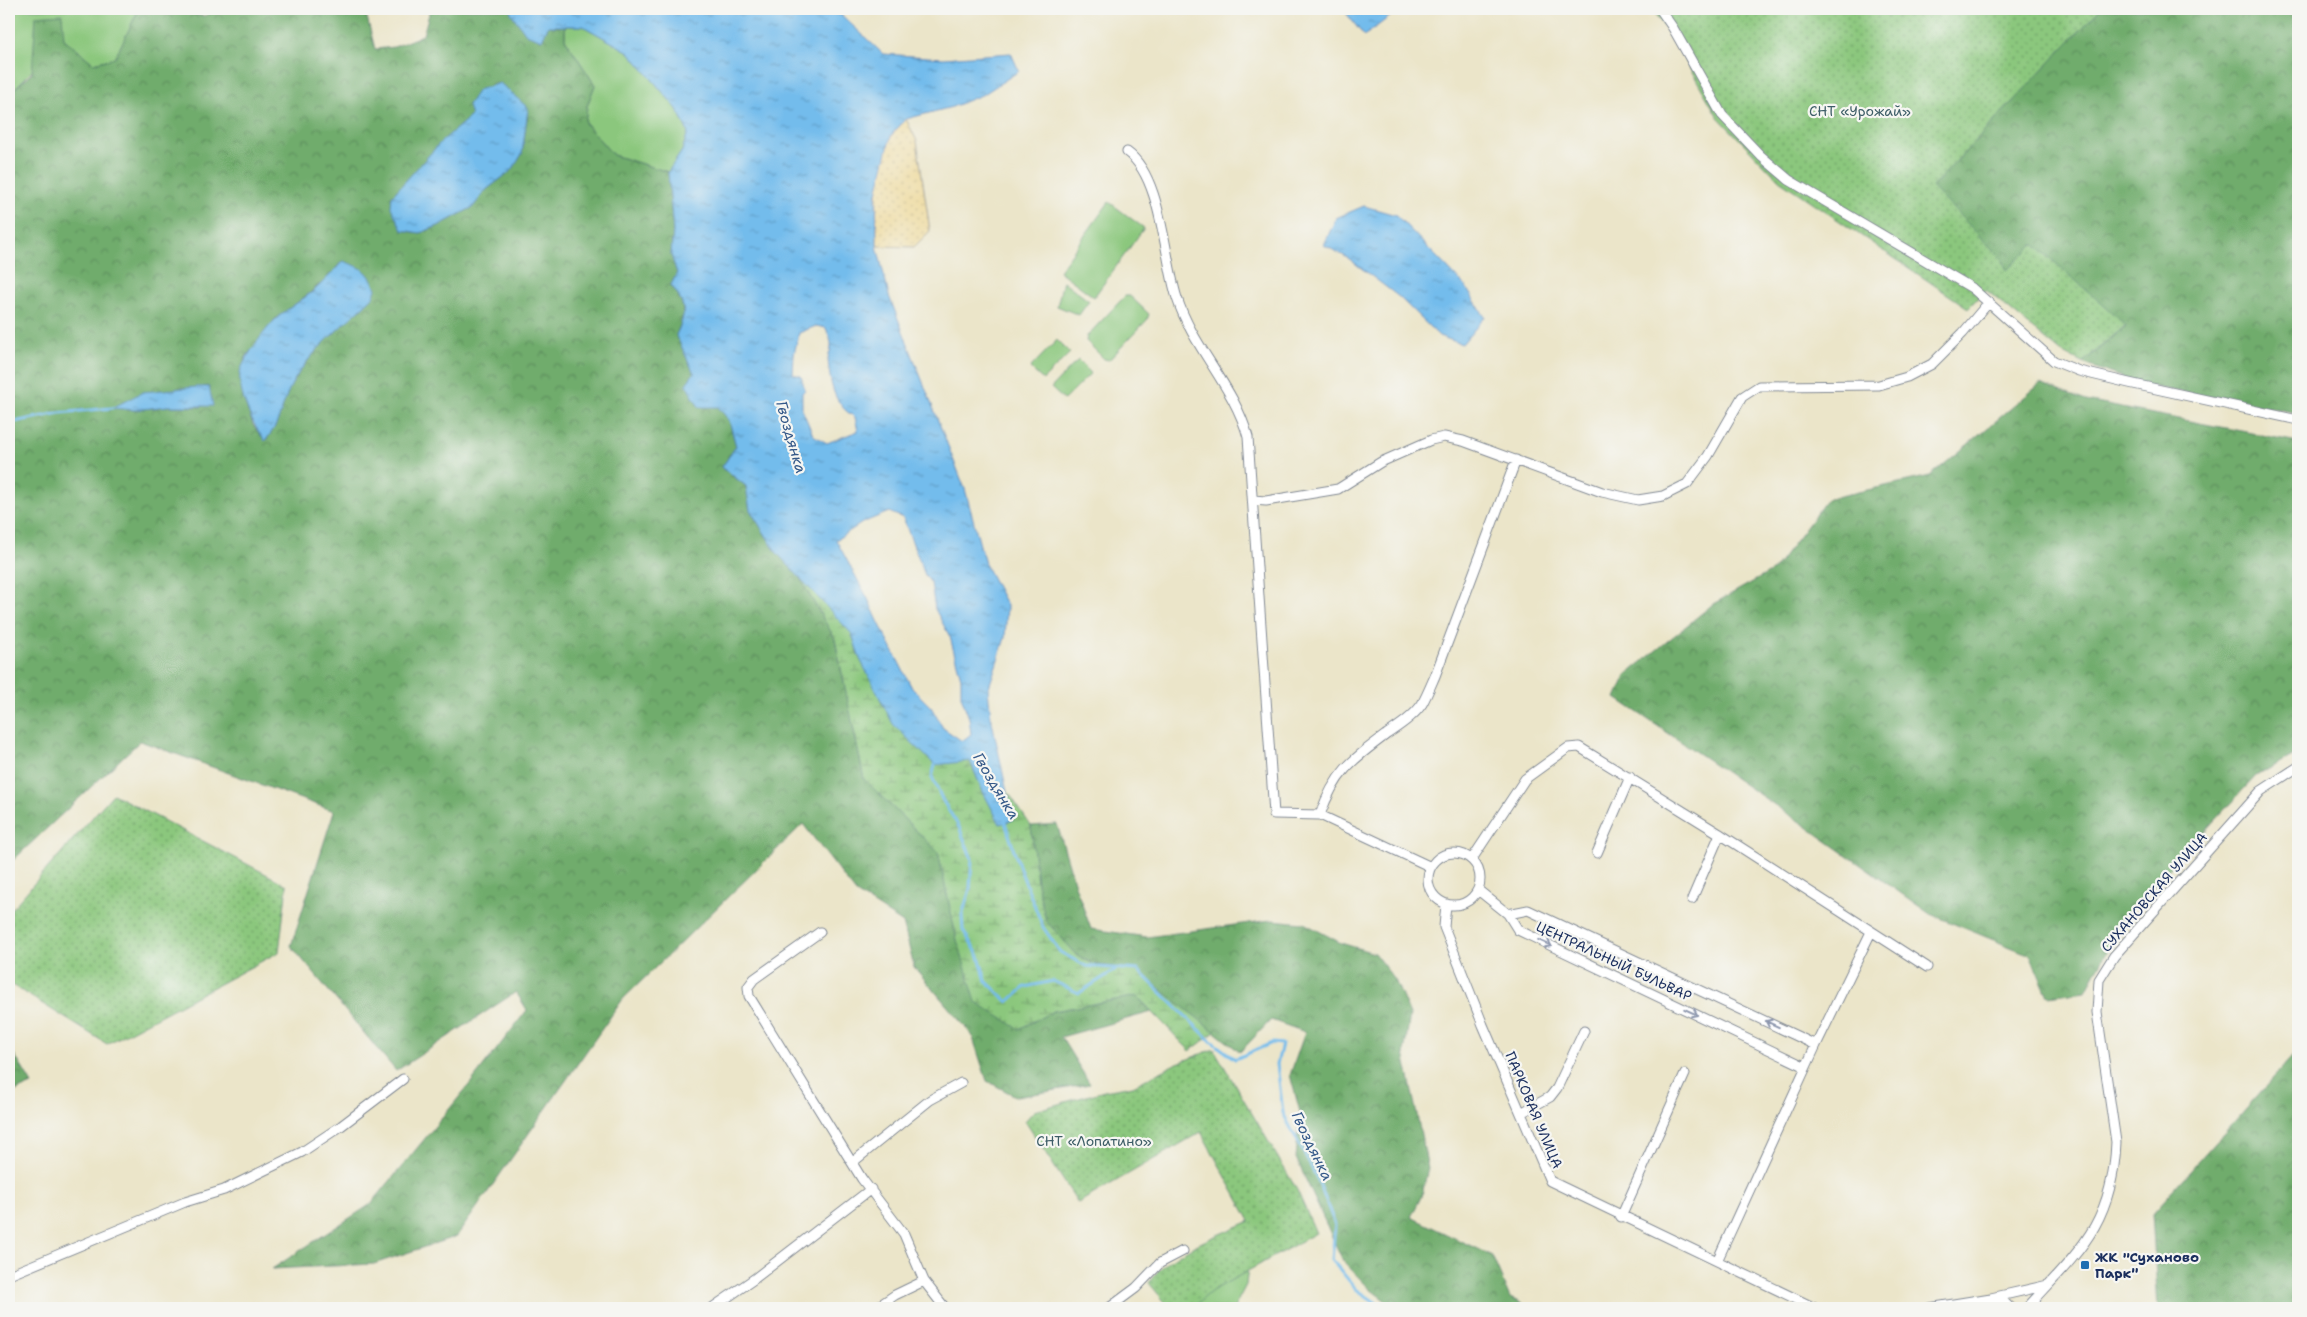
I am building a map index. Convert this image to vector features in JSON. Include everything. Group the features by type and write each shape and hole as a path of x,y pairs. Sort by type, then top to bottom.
{"street":[{"path":"1660,9 1674,28 1722,115 1761,156 1789,180 1972,288 2051,359 2060,364 2129,383 2298,420"},
{"path":"1127,152 1135,158 1150,189 1164,233 1177,297 1186,320 1233,398 1248,437 1274,814 1320,816 1431,868"},
{"path":"1253,500 1266,501 1338,489 1381,462 1431,440 1444,437 1463,441 1602,492 1638,500 1662,496 1686,484 1708,456 1742,398 1759,386 1879,386 1907,378 1932,364 1963,333 1989,302"},
{"path":"1320,816 1327,794 1340,774 1354,759 1404,723 1422,705 1435,676 1516,460"},
{"path":"1472,859 1525,779 1568,748 1579,747 1720,834 1927,968"},
{"name":"СУХАНОВСКАЯ УЛИЦА","path":"2026,1308 2090,1236 2100,1220 2108,1198 2115,1160 2113,1117 2098,1025 2099,980 2114,956 2261,791 2298,767"},
{"path":"1597,853 1630,777"},
{"path":"1692,899 1720,834"},
{"path":"1451,853 1462,854 1472,859 1480,875 1478,890 1470,900 1462,904 1446,904 1440,901 1430,889 1428,873 1431,868 1441,856 1451,853"},
{"path":"1478,890 1508,914"},
{"name":"ПАРКОВАЯ УЛИЦА","path":"1446,904 1444,927 1550,1182 1815,1308"},
{"name":"ЦЕНТРАЛЬНЫЙ БУЛЬВАР","path":"1806,1067 1518,930 1508,914 1528,910 1816,1045"},
{"path":"820,932 754,979 748,986 749,996 862,1179 904,1234 924,1280 945,1308"},
{"path":"1717,1261 1816,1045 1871,932"},
{"path":"1521,1113 1550,1098 1557,1088 1584,1031"},
{"path":"1621,1217 1685,1074"},
{"path":"9,1275 185,1202 224,1190 302,1152 341,1126 403,1079"},
{"path":"853,1162 930,1100 961,1083"},
{"path":"712,1308 754,1279 871,1189"},
{"path":"1109,1308 1136,1288 1160,1263 1183,1250"},
{"path":"876,1308 895,1294 924,1280"},
{"path":"1928,1308 1991,1298 2048,1285"},
{"path":"1991,1298 2003,1301 2010,1308"}],"green space":[{"path":"9,9 139,9 115,58 93,63 64,39 9,94"},
{"path":"139,9 173,9 203,16 224,9 365,9 375,49 394,47 423,35 429,14 428,9 511,9 511,13 542,39 548,26 565,26 565,39 595,85 587,106 585,123 613,155 668,172 673,231 671,255 677,273 671,285 680,298 683,309 682,321 676,335 694,373 729,420 736,446 722,468 746,486 750,510 777,553 797,573 835,639 864,779 938,852 957,940 1019,1029 1053,1011 1137,996 1152,1012 1061,1037 1090,1084 1017,1097 987,1081 972,1035 914,967 903,923 856,893 803,824 623,999 457,1236 374,1264 272,1269 371,1204 469,1085 527,1010 516,992 396,1071 291,946 334,811 140,741 9,864 9,94 32,73 36,16 62,14 64,39 93,63 115,58","holes":["528,108 522,154 512,170 486,190 473,207 438,226 420,233 402,230 392,196 441,142 471,116","342,261 373,297 310,358 289,389 275,426 265,441 253,425 245,402 240,374 246,357 276,318 328,278","209,387 202,407 167,406 135,410"]},
{"name":"СНТ «Урожай»","path":"1651,9 2100,9 1932,187 2000,257 2007,270 2034,244 2126,325 2082,363 2061,352 1986,290 1968,308 1779,180 1718,117 1671,35"},
{"path":"2100,9 2298,9 2298,413 2142,385 2082,363 2126,326 2007,270 1932,187"},
{"path":"565,26 583,26 629,52 677,109 688,132 682,151 668,172 613,155 585,123 587,106 595,85 565,39"},
{"path":"1109,202 1144,228 1094,297 1059,271"},
{"path":"1063,281 1089,301 1079,315 1057,306"},
{"path":"1125,296 1130,296 1149,314 1147,320 1109,360 1104,359 1086,341 1087,336"},
{"path":"1057,340 1070,353 1043,380 1030,368"},
{"path":"1078,360 1091,373 1064,400 1051,388"},
{"path":"2040,384 2086,401 2298,442 2298,753 2256,776 2127,914 2086,991 2048,996 2030,955 1930,914 1803,824 1616,698 1626,675 1713,604 1774,570 1827,499 1930,476"},
{"path":"797,573 852,634 860,659 876,687 970,761 983,792 1000,823 1013,820 1006,789 1031,826 1037,884 1046,921 1077,955 1093,964 1137,971 1215,1032 1190,1051 1137,996 1053,1011 1019,1029 976,1002 957,940 938,852 864,779 835,639"},
{"path":"113,794 287,885 279,952 107,1044 9,983 9,912"},
{"path":"1057,824 1075,885 1091,929 1147,937 1271,920 1304,923 1341,943 1374,953 1395,980 1410,1015 1404,1053 1428,1168 1422,1195 1411,1217 1492,1256 1510,1298 1532,1308 1395,1308 1370,1289 1343,1261 1296,1158 1300,1112 1290,1075 1305,1032 1271,1020 1240,1052 1137,971 1093,964 1077,955 1046,921 1037,884 1031,826"},
{"path":"9,1046 32,1084 9,1094"},
{"name":"СНТ «Лопатино»","path":"1214,1049 1297,1190 1316,1233 1212,1291 1192,1308 1170,1308 1149,1283 1157,1272 1180,1254 1194,1246 1250,1221 1201,1132 1078,1203 1025,1121 1034,1111 1104,1091 1133,1086 1175,1064"},
{"path":"2298,1050 2298,1308 2158,1308 2152,1214"},
{"path":"1249,1258 1246,1285 1234,1308 1186,1308"}],"sand":[{"path":"906,119 917,141 930,231 914,247 877,246 879,176 891,137"}],"water":[{"path":"511,9 835,9 883,54 943,58 1011,53 1019,71 984,94 952,107 906,119 891,135 876,197 877,246 889,296 965,489 985,564 1007,606 1005,638 988,690 991,717 1013,820 1000,824 983,792 970,761 935,765 893,724 860,659 852,634 777,553 750,510 746,486 722,467 736,446 729,420 718,407 699,407 686,384 694,373 676,335 682,321 683,309 680,298 671,285 677,273 671,255 673,231 668,172 682,151 688,132 677,109 629,52 583,26 548,26 542,40 526,34 511,13","holes":["816,326 826,328 828,332 831,345 828,358 834,392 842,406 855,417 858,431 827,443 813,435 802,409 802,393 805,390 801,376 793,374 794,354 799,333","889,512 903,518 925,575 931,583 935,609 950,637 961,678 961,696 969,718 971,734 962,741 943,728 931,707 912,688 868,599 836,540 862,523"]},
{"path":"1343,9 1400,9 1364,36"},
{"path":"500,83 528,108 522,154 512,170 486,190 473,207 438,226 420,233 402,230 391,207 392,196 441,142 471,116 468,105 478,90"},
{"path":"1364,206 1396,215 1465,286 1485,317 1462,344 1439,336 1399,297 1348,258 1324,245 1336,218"},
{"path":"343,261 367,273 376,289 373,297 320,347 301,370 289,390 279,419 265,441 251,418 241,390 240,373 245,361 272,323 282,313 315,290"},
{"path":"209,387 213,406 167,406 135,410 112,408 143,392"}],"waterway":[{"path":"9,423 59,413 112,408"},
{"path":"935,765 932,777 943,801 959,827 972,859 970,889 962,915 963,930 979,956 986,981 1008,1002 1025,987 1053,981 1079,993 1118,968"},
{"name":"Гвоздянка","path":"1004,819 1020,869 1043,927 1060,952 1086,966 1138,970 1211,1041 1235,1059 1272,1043 1282,1044 1277,1064 1283,1113 1318,1180 1335,1225 1332,1260 1356,1289 1384,1308"}],"place":[{"name":"ЖК \"Суханово Парк\"","path":"2085,1265"}]}
